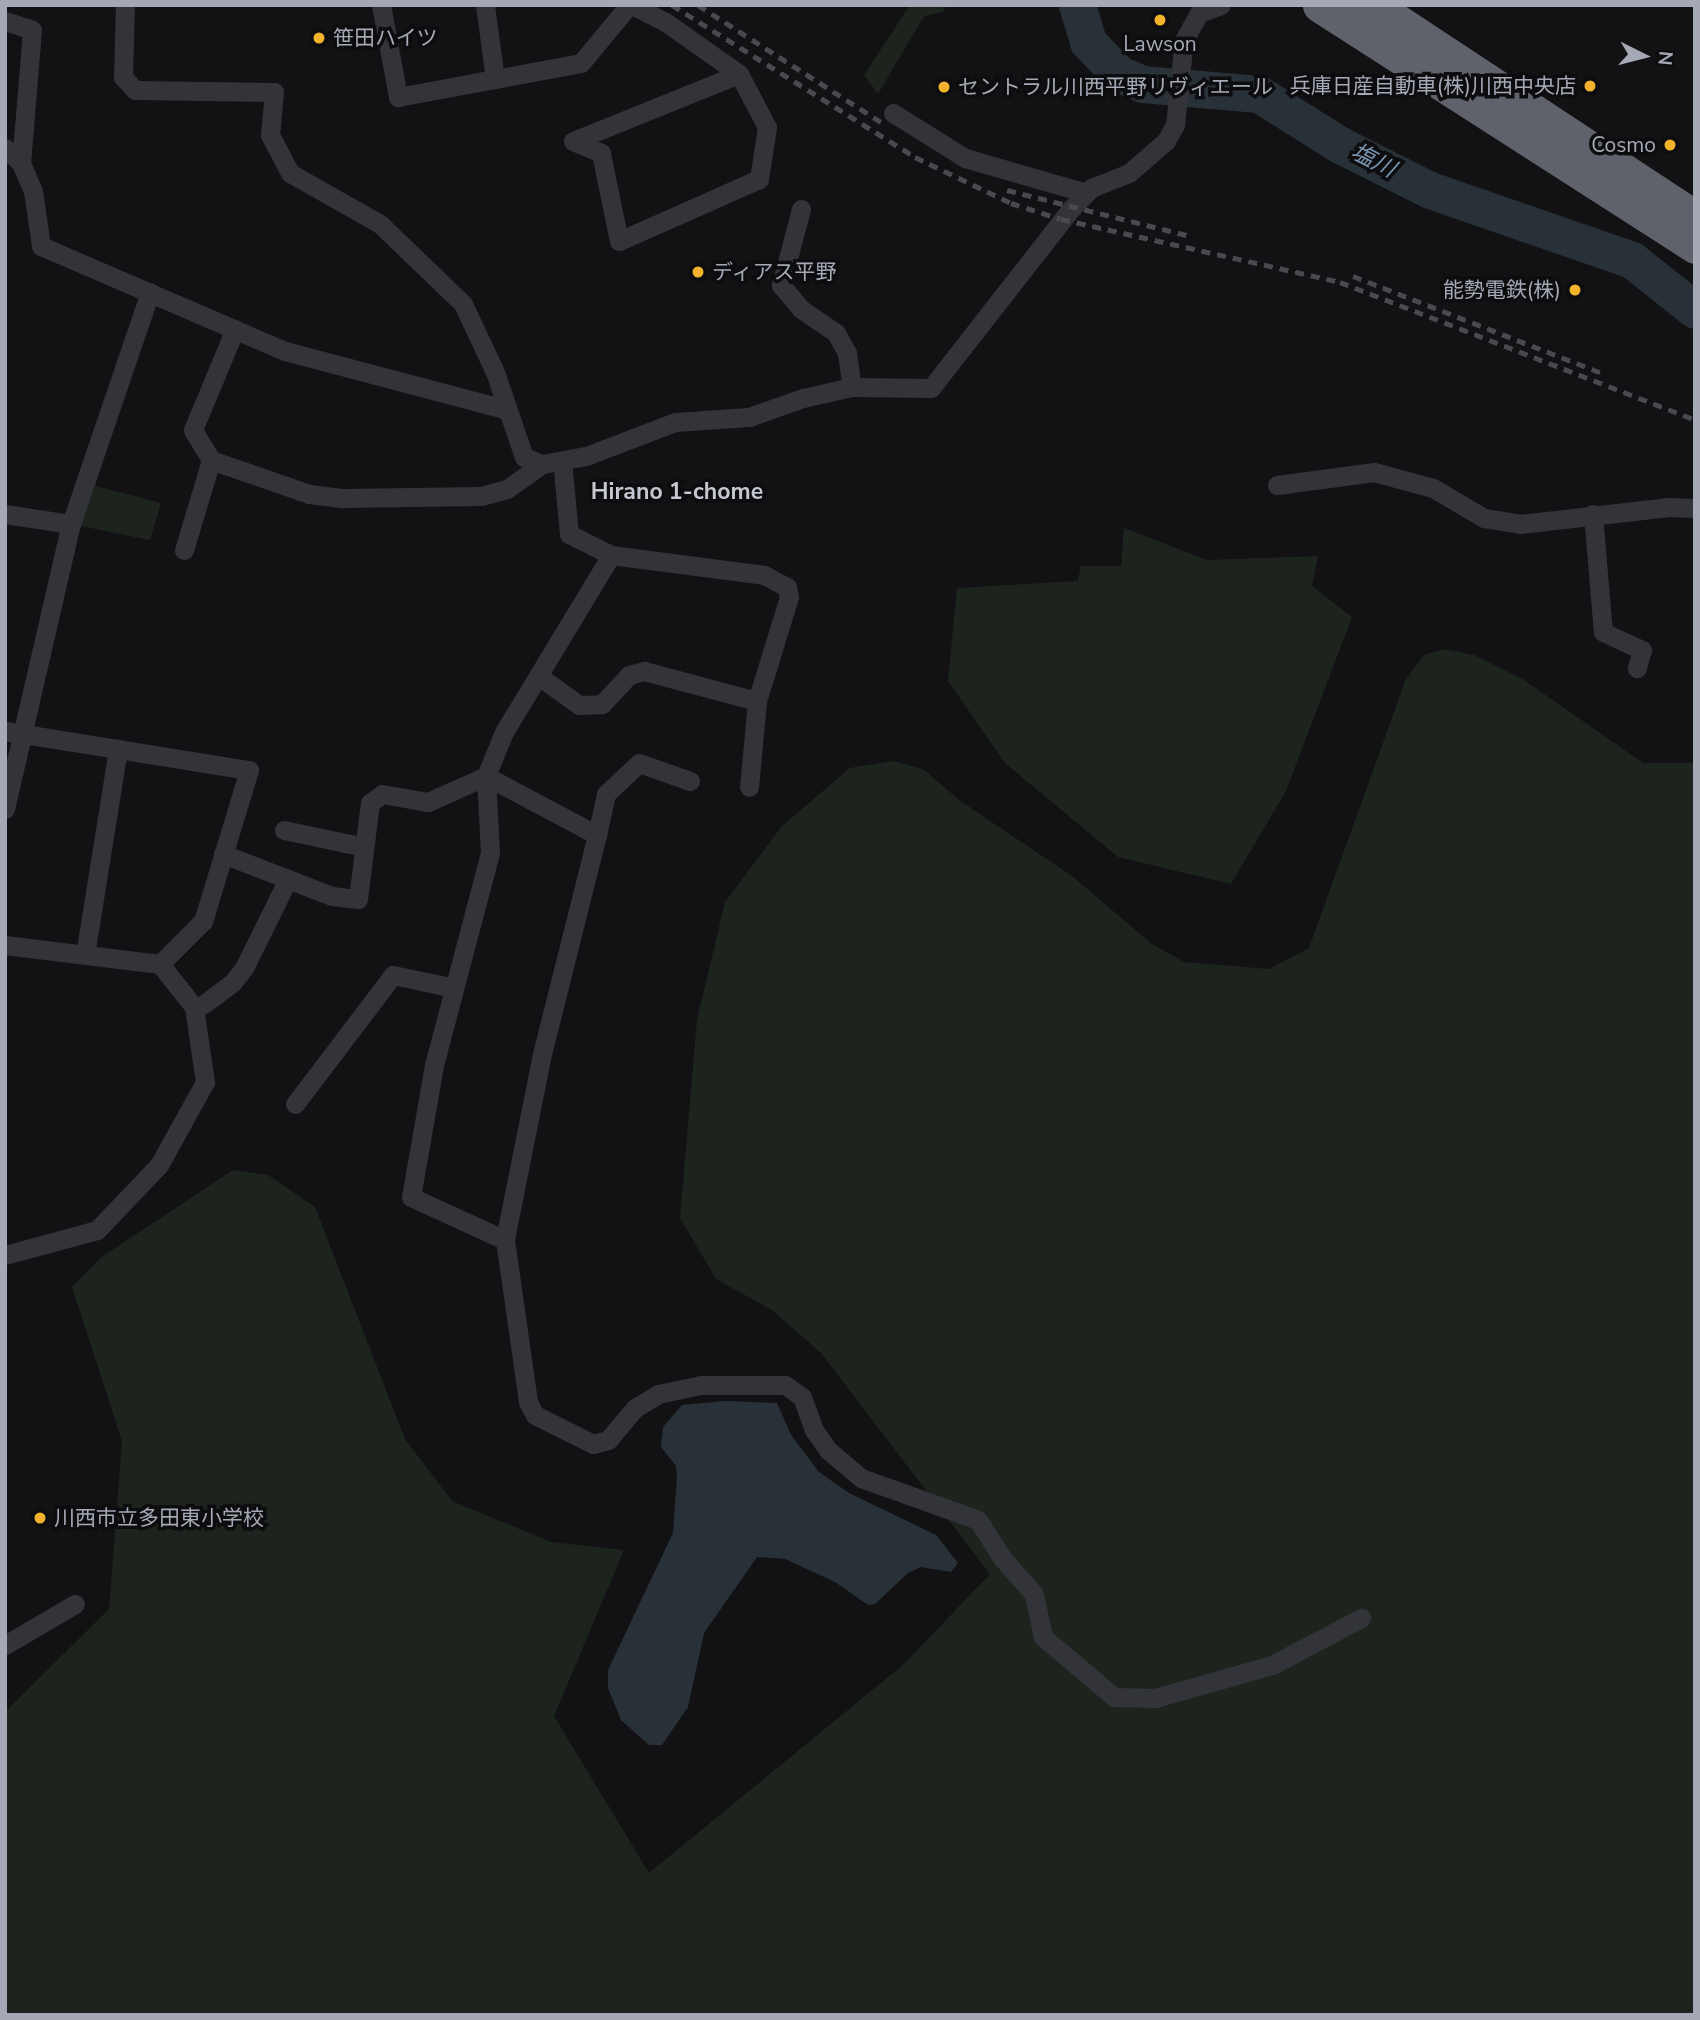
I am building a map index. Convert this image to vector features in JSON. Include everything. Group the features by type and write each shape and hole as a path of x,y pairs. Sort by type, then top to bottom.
{"highway":[{"path":"1320,5 1695,246"},
{"path":"1371,5 1695,218"}],"street":[{"path":"125,5 123,77 135,90 274,92 270,135 290,173 380,224 463,304 495,372 505,409 524,457 542,464"},
{"path":"381,5 398,97 581,63 631,5 664,21 739,74 767,127 759,178 619,241 601,153 573,141 739,74"},
{"path":"485,5 495,79"},
{"path":"236,330 193,430 211,460 309,494 344,498 481,496 507,489 542,464 586,456 676,422 749,417 803,397 852,387 931,388 1040,244 1086,193 1129,173 1167,141 1175,125 1184,40 1199,13 1220,5"},
{"path":"5,21 32,30 21,163"},
{"path":"893,113 965,158 1086,193"},
{"path":"5,148 21,163 33,191 41,246 285,351 505,409"},
{"path":"801,209 781,285 801,309 836,333 847,353 852,387"},
{"path":"5,809 12,732 71,524 150,292"},
{"path":"184,551 211,460"},
{"path":"562,460 569,534 611,555 764,575 787,587 789,597 757,701 749,787"},
{"path":"1277,485 1374,472 1433,488 1484,518 1520,524 1593,514 1695,509"},
{"path":"5,514 71,524"},
{"path":"1593,514 1603,632 1642,650 1637,668"},
{"path":"505,1240 411,1197 434,1065 490,853 485,776 504,732 540,677 611,555"},
{"path":"540,677 579,705 602,704 629,675 644,671 757,701"},
{"path":"12,732 248,770 203,921 160,964"},
{"path":"85,955 118,749"},
{"path":"690,781 639,763 606,794 542,1054 505,1240 528,1402 535,1415 593,1444 608,1440 635,1408 658,1395 701,1385 785,1385 802,1397 814,1430 828,1450 861,1478 978,1520 1003,1559 1034,1594 1043,1637 1114,1697 1155,1698 1272,1665 1360,1618"},
{"path":"485,776 597,835"},
{"path":"223,854 332,896 358,900 370,803 383,794 428,802 485,776"},
{"path":"284,830 364,847"},
{"path":"204,1004 233,982 244,968 288,879"},
{"path":"5,945 160,964 194,1007 205,1082 159,1165 97,1230 5,1255"},
{"path":"295,1104 393,975 454,988"},
{"path":"5,1645 75,1604"}],"shaded area":[{"path":"910,5 947,5 943,12 924,16 878,94 864,75"},
{"path":"85,483 161,503 150,540 71,524"},
{"path":"1124,528 1207,560 1318,556 1312,586 1352,617 1286,791 1231,884 1118,857 1005,763 948,681 957,588 1078,581 1081,566 1121,566"},
{"path":"1444,649 1474,655 1524,680 1643,763 1695,763 1695,2015 5,2015 5,1712 109,1609 122,1441 72,1287 100,1258 233,1170 268,1175 315,1207 405,1439 452,1501 551,1542 624,1550 554,1716 649,1873 904,1664 990,1574 821,1353 772,1310 716,1279 680,1218 697,1020 725,902 782,826 850,768 893,761 923,769 959,800 1072,876 1152,944 1184,962 1269,969 1309,948 1406,679 1424,655"},
{"path":"726,1401 777,1403 791,1435 819,1472 849,1493 936,1535 958,1563 951,1572 921,1567 908,1573 875,1604 868,1605 835,1582 785,1559 757,1557 704,1633 688,1707 662,1745 649,1745 621,1720 608,1688 608,1670 673,1533 677,1476 676,1466 661,1447 663,1427 682,1405"}],"waterway":[{"name":"塩川","path":"1077,5 1088,42 1119,74 1142,84 1259,94 1340,145 1430,190 1632,260 1695,310"}],"railway":[{"path":"672,5 915,157 1011,203 1061,219 1340,282 1695,420"},
{"path":"698,5 887,126"},
{"path":"1007,190 1190,236"},
{"path":"1353,276 1604,374"}],"place":[{"name":"Lawson","path":"1160,20"},
{"name":"笹田ハイツ","path":"319,38"},
{"name":"兵庫日産自動車(株)川西中央店","path":"1590,86"},
{"name":"セントラル川西平野リヴィエール","path":"944,87"},
{"name":"Cosmo","path":"1670,145"},
{"name":"ディアス平野","path":"698,272"},
{"name":"能勢電鉄(株)","path":"1575,290"},
{"name":"川西市立多田東小学校","path":"40,1518"}],"district":[{"name":"Hirano 1-chome","path":"677,492"}]}
